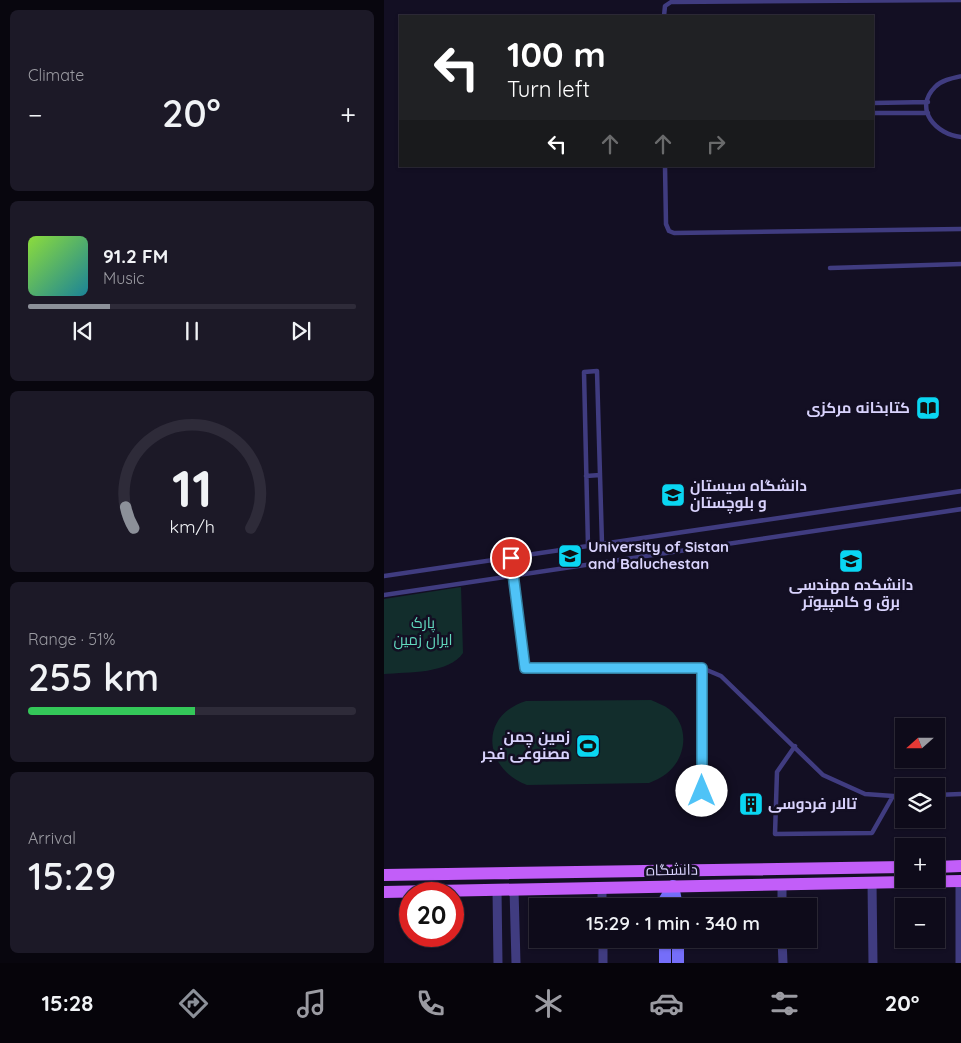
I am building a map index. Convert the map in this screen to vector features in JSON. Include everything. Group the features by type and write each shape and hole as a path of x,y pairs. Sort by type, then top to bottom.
{"main road":[{"path":"945,867 961,866"},
{"name":"دانشگاه","path":"384,875 895,867"},
{"path":"672,870 675,898"},
{"path":"416,874 416,882"},
{"name":"دانشگاه","path":"464,890 960,881"},
{"path":"666,898 673,886"},
{"name":"دانشگاه","path":"384,892 399,892"},
{"path":"665,948 665,963"},
{"path":"678,948 678,963"}],"street":[{"path":"960,881 960,963"},
{"path":"872,882 874,963"},
{"path":"782,884 782,898"},
{"path":"602,888 602,898"},
{"path":"514,889 516,963"},
{"path":"497,890 498,963"},
{"path":"602,948 603,963"},
{"path":"782,948 783,963"}],"lane":[{"path":"664,15 665,6 671,2 961,0"},
{"path":"961,76 936,86 928,102 928,113 939,130 951,136 961,136"},
{"path":"874,103 928,102"},
{"path":"874,113 928,113"},
{"path":"665,167 666,224 669,231 674,233 961,229"},
{"path":"830,268 961,264"},
{"path":"588,546 584,372 597,371 602,544"},
{"path":"586,476 600,475"},
{"path":"384,576 961,491"},
{"path":"384,595 961,509"},
{"path":"511,558 525,668 702,668 721,676 795,746 823,775 865,794 893,796 872,833 775,834 778,772 795,746"},
{"path":"702,668 702,791"},
{"path":"945,795 961,794"}],"green space":[{"name":"پارک ایران زمین","path":"461,587 463,653 457,660 448,665 427,671 384,674 384,599"},
{"name":"زمین چمن مصنوعی فجر","path":"651,700 667,708 676,716 683,733 683,742 682,751 673,767 658,779 649,783 527,785 513,777 502,767 495,755 492,743 494,730 500,718 510,708 526,701"}],"place":[{"name":"کتابخانه مرکزی","path":"928,408"},
{"name":"دانشگاه سیستان و بلوچستان","path":"673,495"},
{"name":"University of Sistan and Baluchestan","path":"570,556"},
{"name":"دانشکده مهندسی برق و کامپیوتر","path":"851,561"},
{"name":"زمین چمن مصنوعی فجر","path":"588,746"},
{"name":"تالار فردوسی","path":"751,804"}],"route":[{"path":"511,558 525,668 702,668 702,791"}]}
